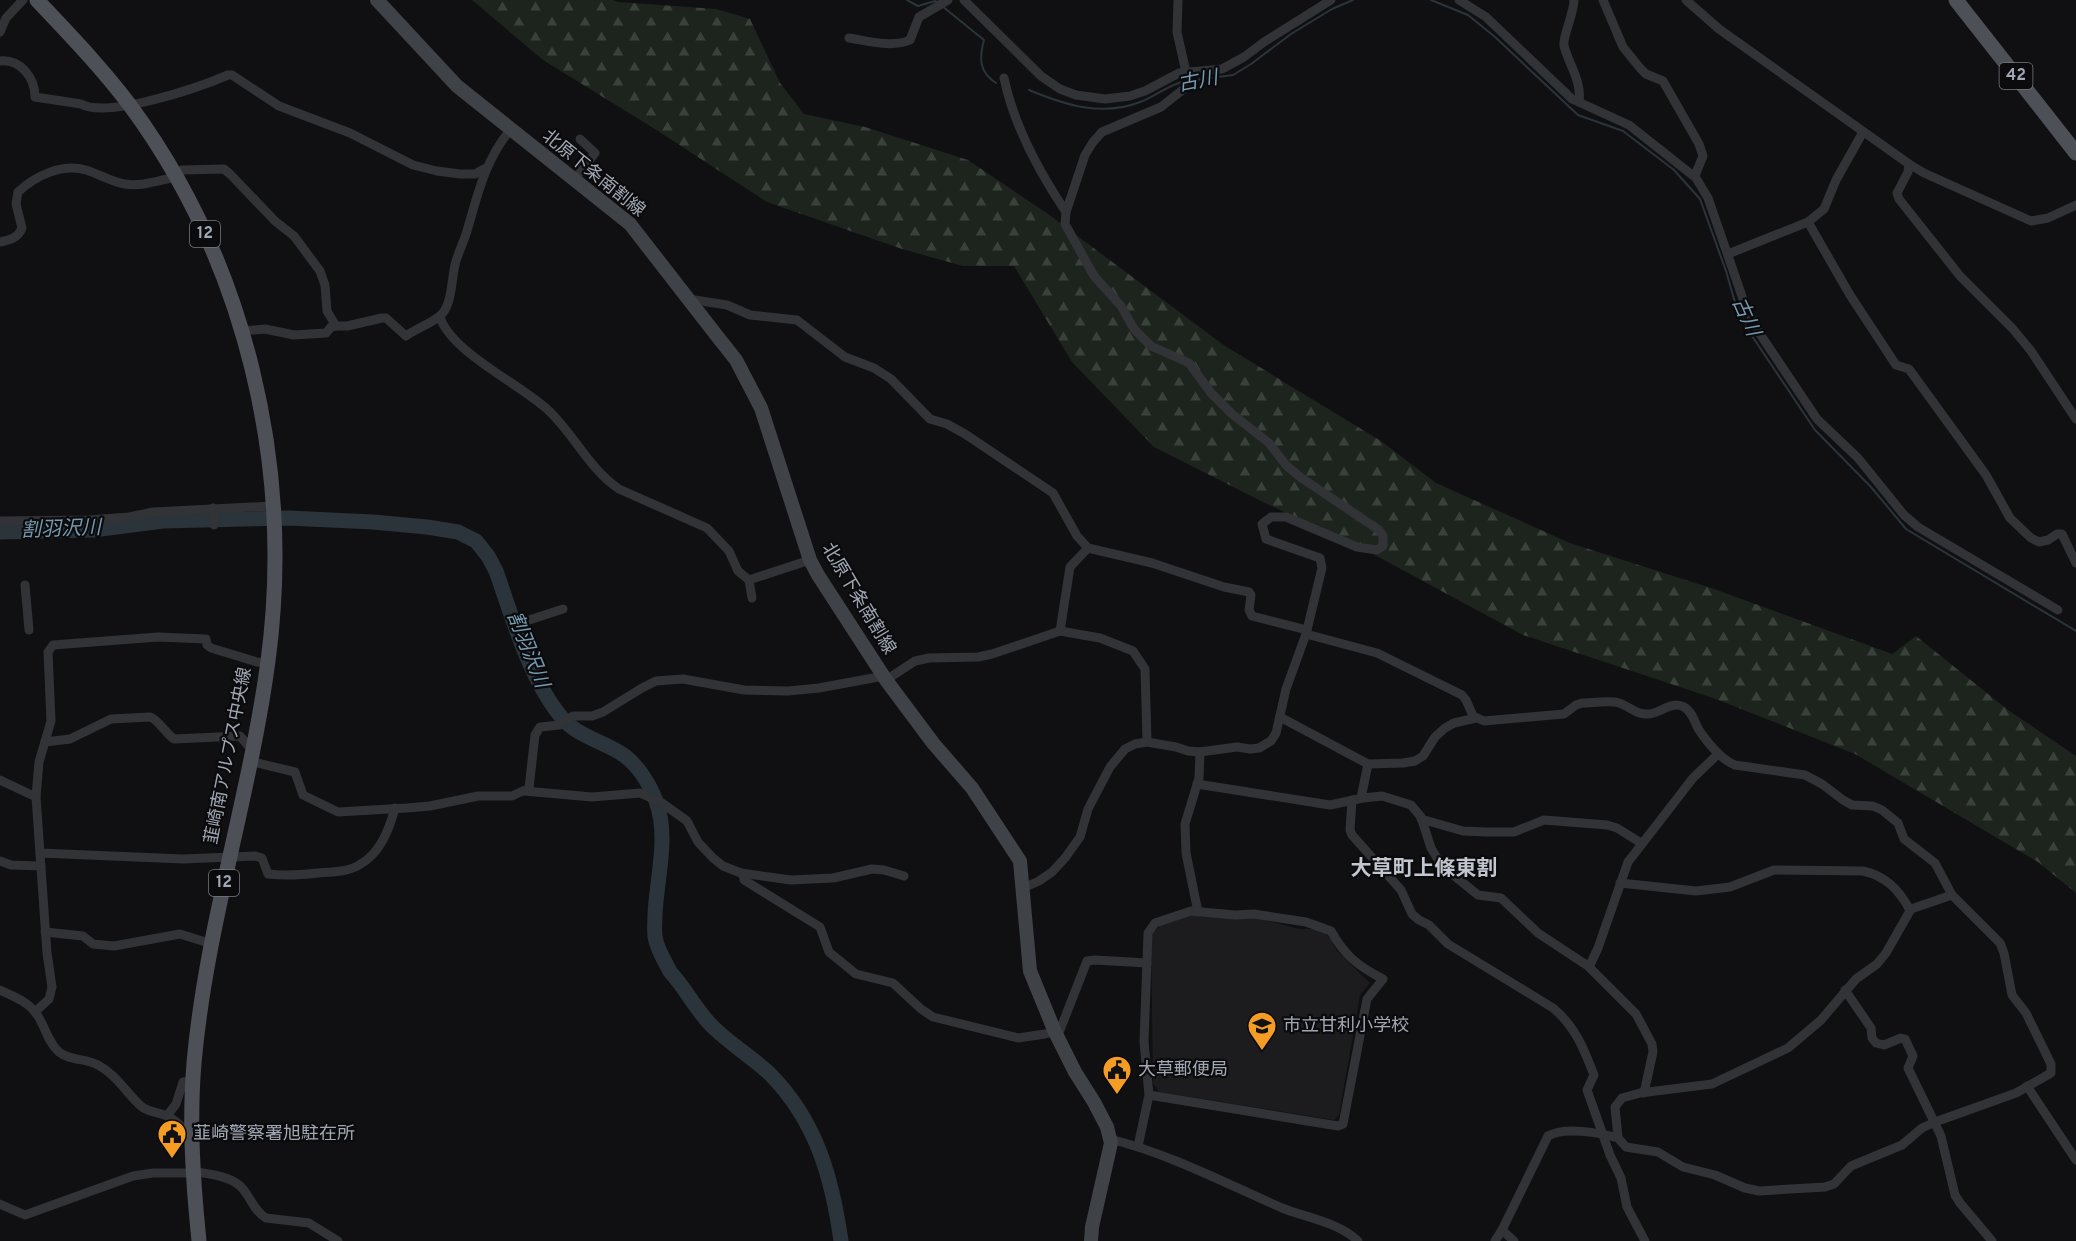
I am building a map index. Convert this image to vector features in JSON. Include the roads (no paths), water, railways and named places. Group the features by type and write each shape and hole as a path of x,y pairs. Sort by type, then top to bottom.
{"main road":[{"name":"韮崎南アルプス中央線","path":"37,0 106,75 130,105 174,175 212,249 242,331 263,421 273,516 273,615 268,663 212,944 197,1032 193,1080 192,1172 199,1241"},
{"name":"北原下条南割線","path":"377,0 457,87 630,224 736,360 760,408 810,560 885,678 933,743 989,812 1020,861 1030,970 1055,1032 1107,1127 1110,1139"},
{"name":"42","path":"1956,0 2076,153"},
{"path":"1091,1241 1110,1139"}],"street":[{"path":"0,32 6,18 23,0"},
{"path":"964,0 1041,76 1060,89 1076,95 1105,99 1130,96 1145,91 1179,73 1186,78"},
{"path":"1178,0 1177,32 1186,78"},
{"path":"1023,888 1052,872 1065,858 1080,837 1088,809 1118,756 1125,749 1147,742 1200,752 1237,747 1259,748 1271,741 1276,733 1287,689 1307,632 1322,568 1320,558 1266,539 1262,524 1271,518 1286,518 1357,547 1377,550 1383,546 1383,536 1374,525 1328,498 1286,465 1269,443 1232,414 1211,393 1189,363 1151,346 1134,329 1121,306 1094,276 1065,224 1066,212 1085,155 1102,132 1161,107 1186,78 1233,64 1331,0"},
{"path":"1459,0 1486,17 1562,90 1579,102 1622,121 1690,172 1701,184 1708,198 1750,318 1817,419 1867,469 1904,516 2058,610"},
{"path":"1574,0 1573,16 1563,44 1580,87 1579,102"},
{"path":"1603,0 1623,46 1646,74 1664,81 1699,144 1703,156 1696,173"},
{"path":"1686,0 1719,29 1923,173 2031,221 2048,218 2076,205"},
{"path":"849,38 882,43 903,43 910,40 919,17 946,1"},
{"path":"0,49 1,61 13,62 22,67 33,82 35,97 107,108 130,105 203,86 232,75 279,106 350,133 413,165 460,174 475,174 486,168"},
{"path":"1004,78 1021,131 1066,212"},
{"path":"242,331 264,329 304,335 326,333 336,326 386,318 406,336 440,317 448,305 456,262 486,168 494,151 510,130"},
{"path":"1728,254 1808,222 1824,209 1836,180 1863,132"},
{"path":"574,180 595,153 580,139"},
{"path":"1909,164 1908,172 1897,193 1899,199 1960,276 2019,336 2076,419"},
{"path":"0,242 11,240 21,231 16,204 18,192 43,175 74,168 125,184 135,184 174,175 182,170 224,169 275,221 294,236 320,271 325,285 327,311 336,326"},
{"path":"1808,222 1850,295 1896,365 1910,369 1986,475 2010,518 2031,538 2039,542 2062,534 2076,563"},
{"path":"688,299 727,305 750,315 797,320 845,357 874,368 891,379 930,419 947,424 965,434 1053,493 1077,536 1088,548 1152,563 1224,587 1249,592 1251,595 1249,610 1252,616 1346,643 1401,664 1462,695 1470,712 1476,718"},
{"path":"440,317 442,323 470,354 532,395 549,411 607,481 619,489 707,528 729,552 738,571 749,580 752,598"},
{"path":"213,510 214,525"},
{"path":"0,521 89,520 129,517 153,512 213,510 273,516"},
{"path":"1060,631 1070,567 1088,548"},
{"path":"749,580 810,560"},
{"path":"25,585 29,630"},
{"path":"523,621 563,609"},
{"path":"45,742 70,739 111,719 150,717 155,719 160,728 174,739 240,736 251,756 295,772 303,795 338,812 429,806 478,796 512,796 524,791 529,788 535,735 540,727 560,725 573,716 592,716 603,712 656,681 683,679 744,690 788,691 885,678 915,661 929,658 978,657 1060,631 1100,638 1133,651 1145,669 1147,742"},
{"path":"35,1012 49,999 52,987 45,932 36,797 38,770 51,721 48,652 53,645 158,637 206,639 207,645 211,648 257,662 268,663"},
{"path":"1280,717 1368,764 1415,761 1423,756 1435,737 1445,728 1454,723 1476,718 1491,721 1564,714 1582,703 1619,703 1634,712 1648,714 1672,705 1685,708 1692,714 1699,729 1718,754 1726,761 1735,765 1805,775 1852,805 1873,806 1898,823 1904,839 1935,863 1952,895 2000,943 2012,995 2026,1013 2051,1064 2051,1073 1997,1100 1922,1128 1902,1145 1851,1166 1834,1184 1825,1187 1759,1191 1745,1188 1715,1175 1683,1167 1658,1152 1626,1147 1618,1138 1603,1134 1557,1132 1548,1136 1495,1241"},
{"path":"1198,912 1186,854 1185,824 1197,784 1200,752"},
{"path":"1589,968 1628,862 1693,778 1718,754"},
{"path":"1368,764 1357,799 1350,831 1352,835 1401,890 1412,914 1429,925 1448,944 1522,987 1567,1020 1582,1042 1594,1075 1587,1090 1621,1178 1627,1207 1645,1241"},
{"path":"0,780 36,797"},
{"path":"1197,784 1330,805 1382,796 1411,805 1418,812 1431,848 1442,866 1478,895 1501,898 1538,933 1589,968 1636,1014 1649,1036 1653,1052 1644,1093"},
{"path":"524,791 592,797 640,793 662,803 687,821 698,842 713,858 723,866 741,873 791,880 823,879 872,869 904,876"},
{"path":"40,853 183,859 255,856 262,858 268,874 281,876 349,869 360,865 381,844 386,837 395,808"},
{"path":"1421,819 1463,831 1486,832 1514,832 1544,820 1607,825 1617,828 1641,843"},
{"path":"0,861 11,865 41,866"},
{"path":"1620,883 1696,891 1730,886 1774,870 1863,871 1874,873 1890,883 1898,890 1910,910"},
{"path":"741,873 744,880 820,927 830,951 856,975 893,983 933,1017 1018,1038 1060,1030 1087,962 1095,960 1147,963"},
{"path":"1618,1138 1615,1107 1622,1098 1712,1084 1788,1048 1821,1020 1856,979 1877,964 1886,953 1910,910 1917,905 1952,895"},
{"path":"1138,1146 1149,1095 1144,1042 1148,933 1155,923 1178,914 1198,912 1274,916 1321,926 1331,931 1338,943 1361,968 1383,979 1367,999 1343,1124 1338,1126 1149,1095"},
{"path":"45,932 83,936 93,944 114,946 180,934 212,944"},
{"path":"0,990 20,1000 35,1012 52,1044 60,1052 72,1058 94,1062 102,1067 116,1078 143,1108 167,1116 192,1137"},
{"path":"1845,990 1871,1028 1872,1038 1876,1043 1884,1045 1901,1038 1905,1040 1913,1056 1908,1068 1935,1122 1955,1195 1992,1241"},
{"path":"167,1116 176,1104 183,1082 193,1080"},
{"path":"2027,1086 2076,1160"},
{"path":"1110,1139 1138,1146 1284,1209 1347,1231 1358,1241"},
{"path":"0,1204 25,1215 133,1176 192,1172 217,1176 239,1185 260,1215 266,1218 309,1223 338,1241"},
{"path":"1502,1230 1514,1241"}],"waterway":[{"name":"古川","path":"907,0 918,6 937,2"},
{"name":"古川","path":"1187,81 1233,75 1291,34 1332,9 1353,0"},
{"name":"古川","path":"1431,0 1468,15 1495,37 1578,115 1623,131 1674,170 1700,199 1734,299 1748,330 1815,430 1871,487 1906,529 2076,631"},
{"name":"古川","path":"942,6 984,40 981,53 983,69 996,83"},
{"name":"古川","path":"1029,90 1070,104 1112,109 1140,102 1182,82"},
{"name":"割羽沢川","path":"0,532 93,530 163,521 288,518 427,527 458,532 476,541 496,571 524,649 551,704 577,731 610,747 630,760 651,789 660,814 662,828 655,928 659,950 670,971 707,1021 769,1073 799,1110 827,1172 841,1241"}],"place":[{"name":"市立甘利小学校","path":"1262,1052"},
{"name":"大草郵便局","path":"1117,1096"},
{"name":"韮崎警察署旭駐在所","path":"172,1160"}],"district":[{"name":"大草町上條東割","path":"1424,869"}]}
